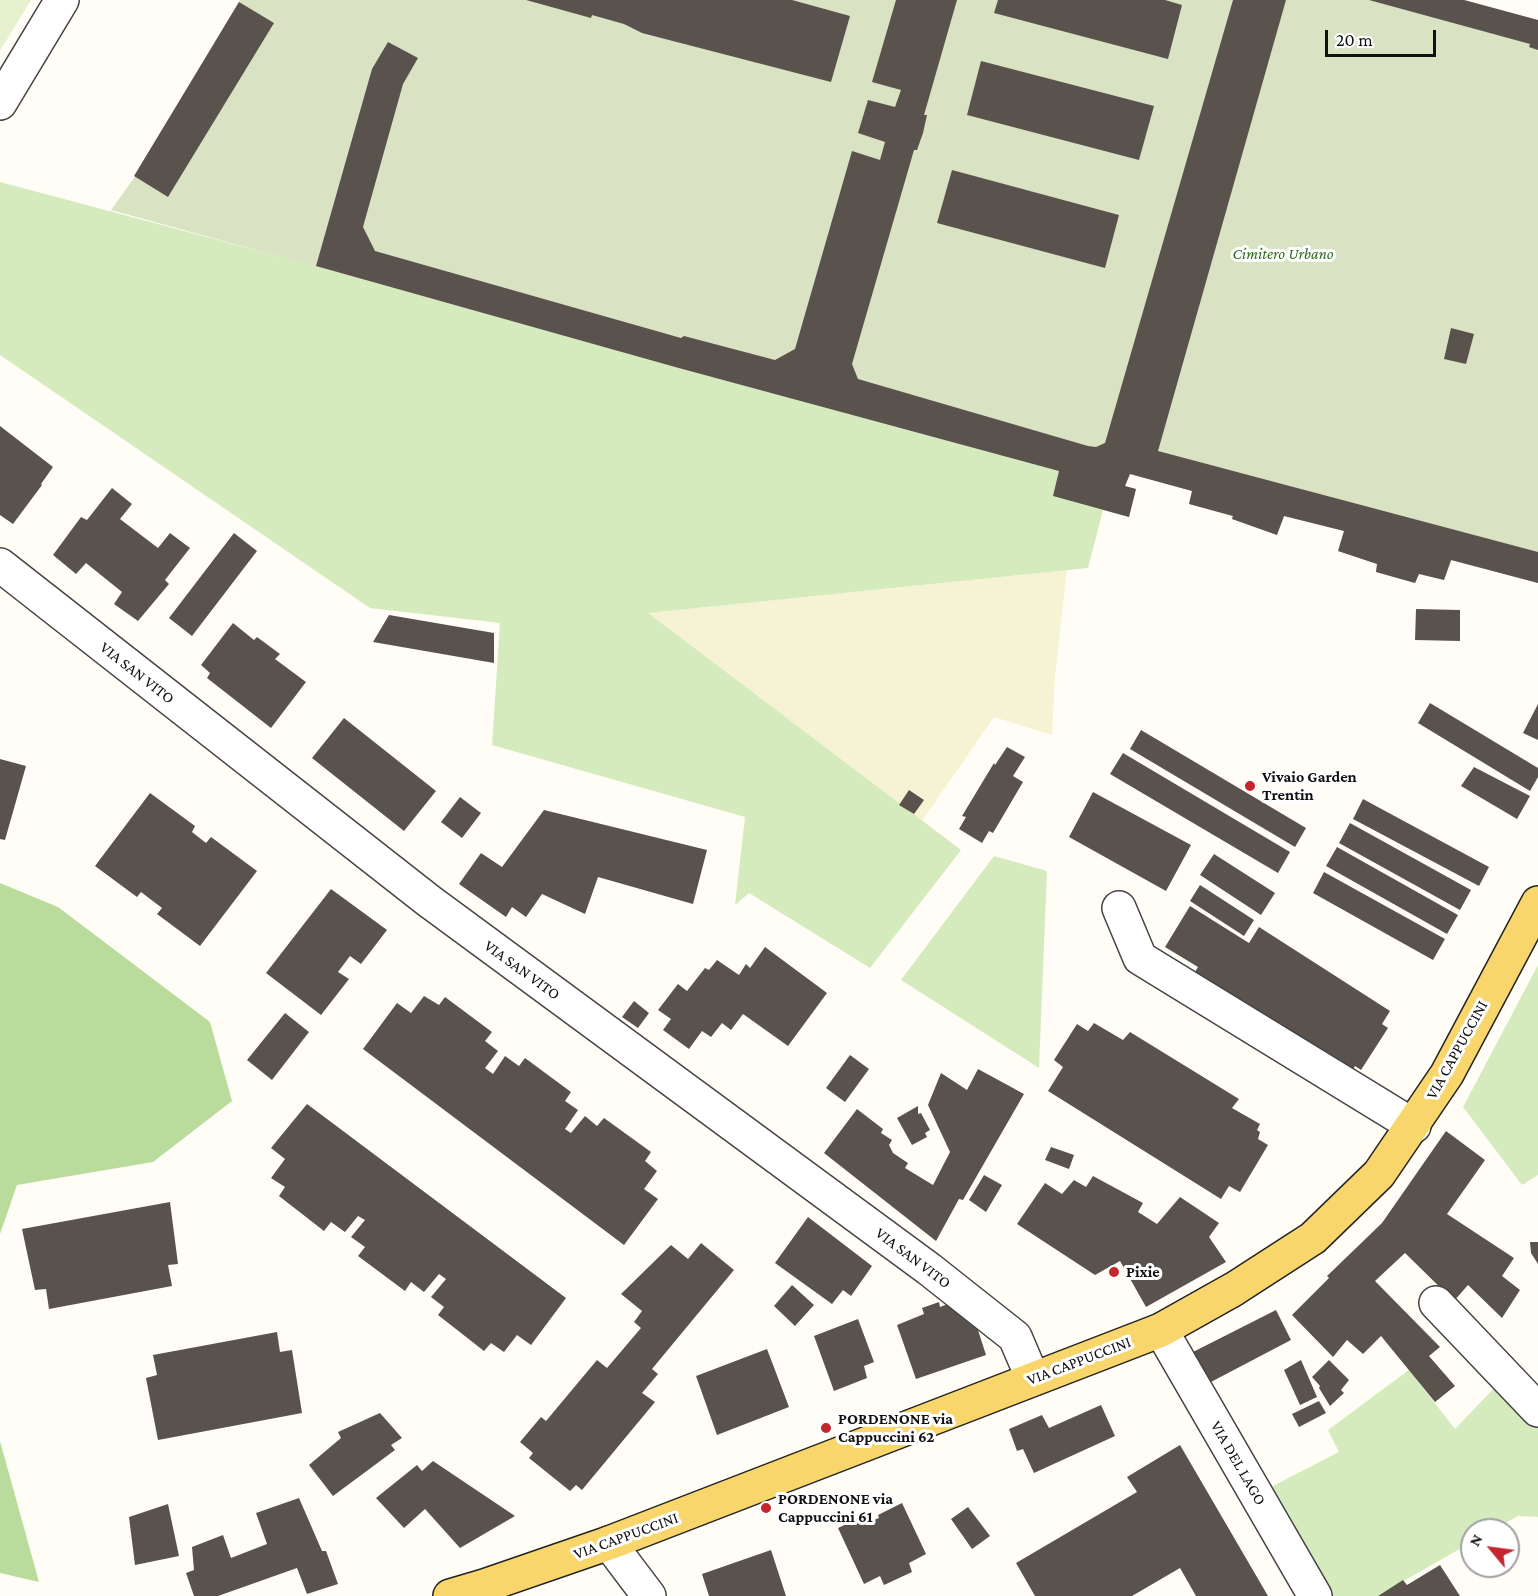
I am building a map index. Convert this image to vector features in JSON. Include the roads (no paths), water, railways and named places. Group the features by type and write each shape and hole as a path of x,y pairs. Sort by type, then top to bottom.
{"main road":[{"name":"VIA CAPPUCCINI","path":"450,1596 609,1543 1161,1329 1234,1289 1313,1238 1379,1174 1414,1126 1447,1074 1535,914"}],"street":[{"path":"0,103 9,67 62,0"},
{"name":"VIA SAN VITO","path":"0,565 429,901 929,1269 1015,1337 1033,1379"},
{"path":"1119,908 1140,958 1414,1126"},
{"path":"1436,1303 1538,1410"},
{"name":"VIA DEL LAGO","path":"1161,1329 1315,1596"},
{"path":"609,1543 649,1596"}],"place":[{"name":"Vivaio Garden Trentin","path":"1250,786"},
{"name":"Pixie","path":"1114,1272"},
{"name":"PORDENONE via Cappuccini 62","path":"826,1428"},
{"name":"PORDENONE via Cappuccini 61","path":"766,1508"}],"park label":[{"name":"Cimitero Urbano","path":"1283,254"}]}
